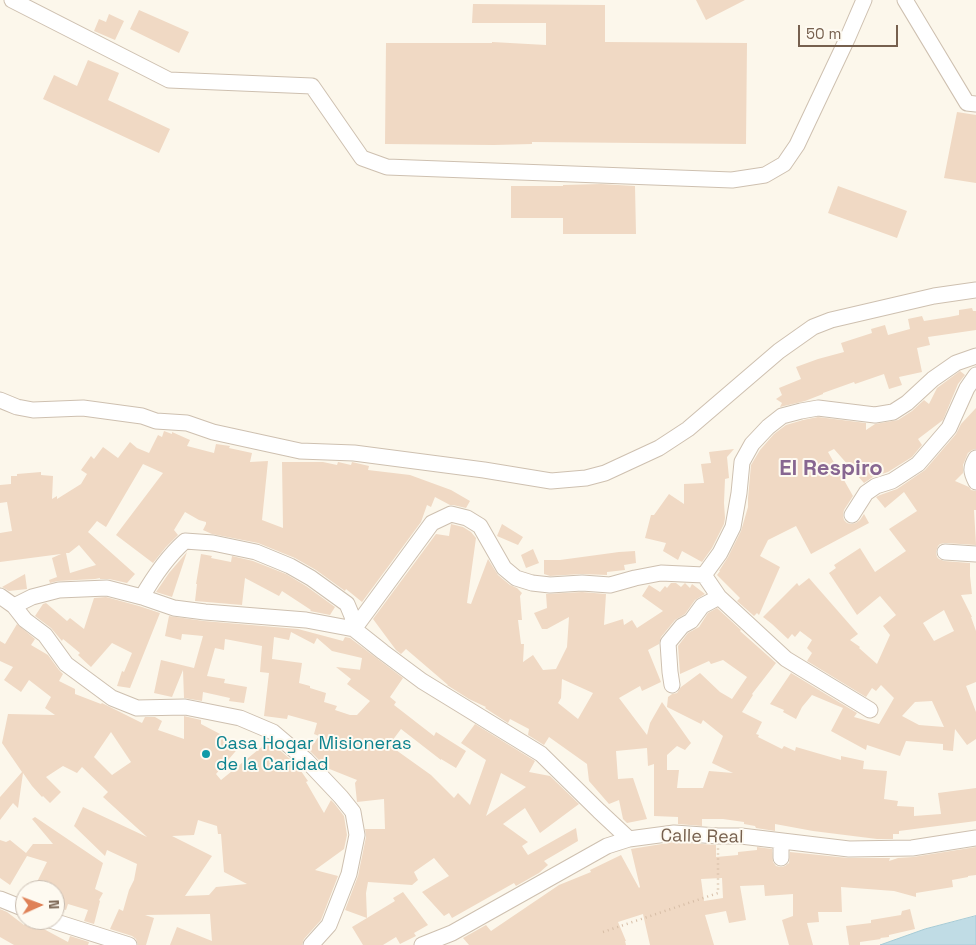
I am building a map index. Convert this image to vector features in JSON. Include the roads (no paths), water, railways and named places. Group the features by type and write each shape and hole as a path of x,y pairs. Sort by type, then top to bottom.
{"street":[{"path":"12,0 169,80 312,86 362,158 387,167 732,180 765,175 784,164 797,145 864,0"},
{"path":"905,0 967,103 976,104"},
{"path":"0,400 17,407 33,410 83,408 142,416 156,421 188,423 213,432 300,451 354,454 484,470 551,481 586,478 605,474 659,448 681,434 780,351 813,327 831,320 934,296 976,290"},
{"path":"704,575 720,553 733,527 742,462 752,444 768,427 782,416 818,408 875,415 893,412 907,404 933,379 956,362 976,356"},
{"path":"852,515 866,493 876,486 892,481 918,464 949,428 967,388 976,375"},
{"path":"976,458 972,465 972,474 976,482"},
{"path":"354,629 432,523 451,514 467,518 480,526 504,568 516,578 532,583 550,585 582,583 610,585 661,573 704,575"},
{"path":"142,596 156,573 185,541 213,543 256,552 290,566 311,578 346,604 352,616 354,629"},
{"path":"944,552 976,554"},
{"path":"704,575 718,597 786,659 870,710"},
{"path":"14,606 32,597 59,590 107,588 142,596 174,608 306,620 354,629 422,681 541,754 630,839"},
{"path":"0,596 14,606 25,620 45,635 66,664 112,698 137,708 185,707 240,718 273,732 306,760 341,797 353,812 357,835 349,874 329,925 310,945"},
{"path":"672,684 668,643 682,626 691,621 702,606 718,597"},
{"name":"Calle Real","path":"422,945 452,934 607,846 630,839 674,833 741,836 849,849 912,848 976,838"},
{"path":"781,840 781,858"},
{"path":"0,899 15,905"},
{"path":"65,925 129,945"}],"water":[{"path":"976,916 976,945 880,945 925,929"}],"place":[{"name":"Casa Hogar Misioneras de la Caridad","path":"206,754"}],"district":[{"name":"El Respiro","path":"831,469"}]}
